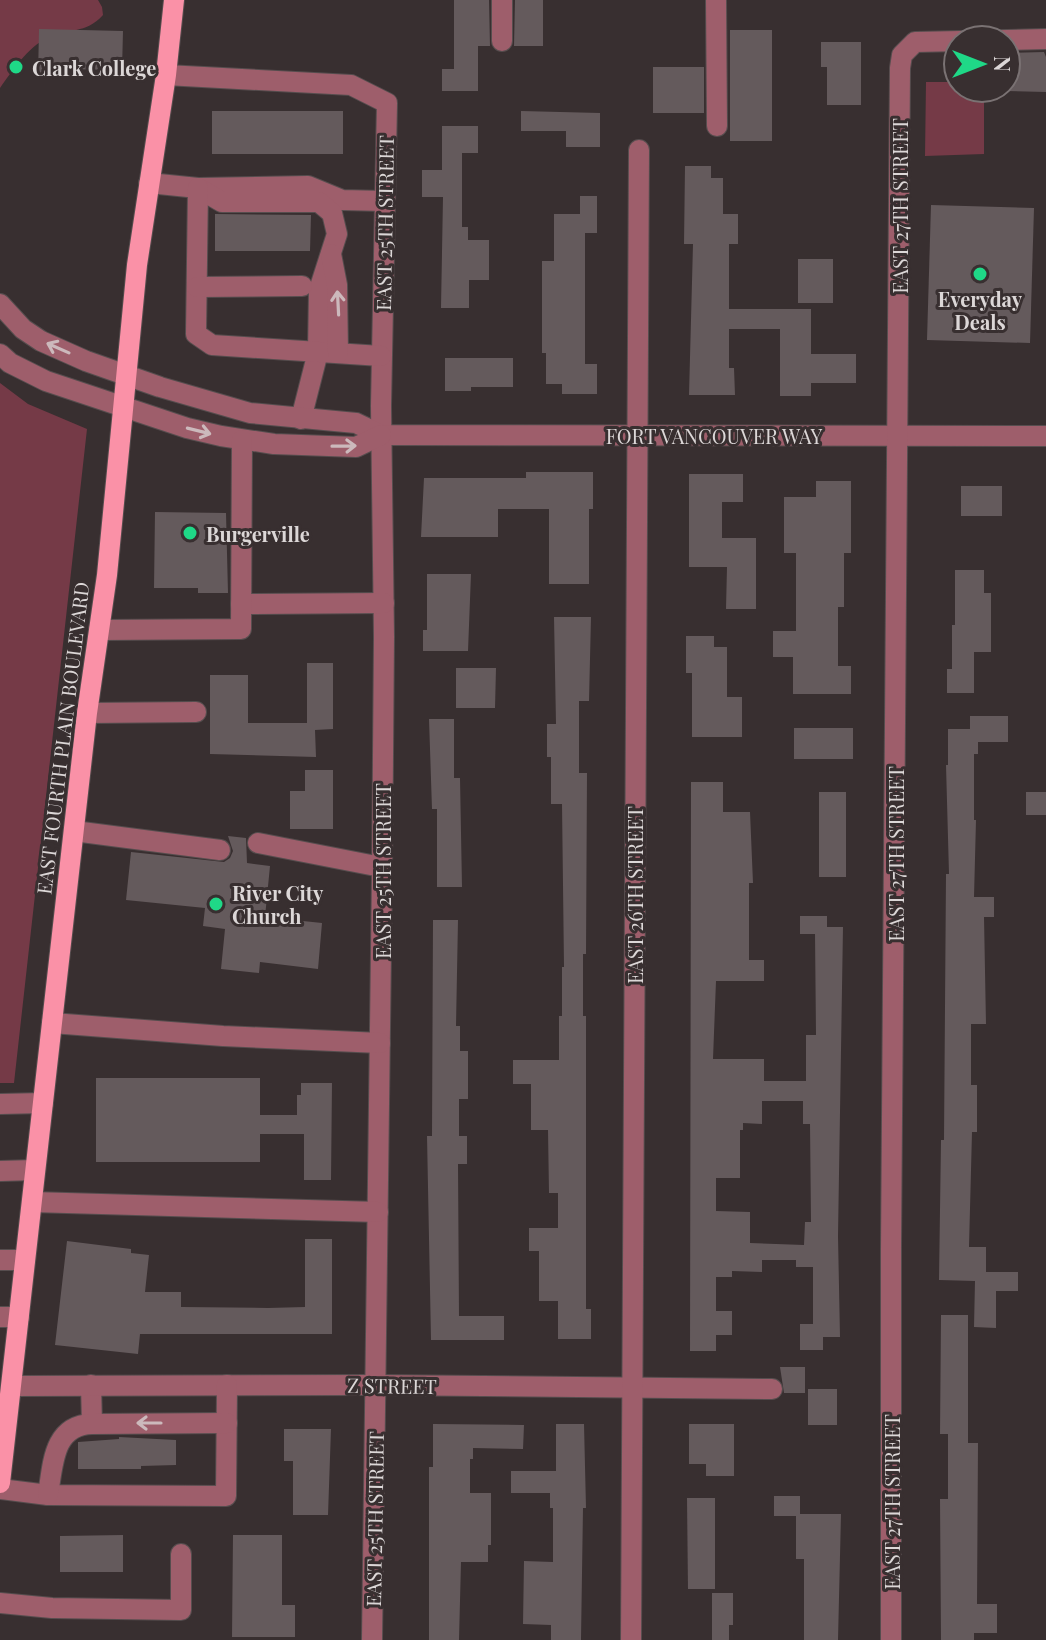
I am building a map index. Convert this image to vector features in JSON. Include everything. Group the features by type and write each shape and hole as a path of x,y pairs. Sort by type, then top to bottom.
{"main road":[{"name":"EAST FOURTH PLAIN BOULEVARD","path":"0,1486 12,1386 9,1317 25,1260 125,408 137,265 166,75 174,0"}],"street":[{"path":"502,0 502,41"},
{"path":"716,0 717,126"},
{"name":"EAST 27TH STREET","path":"891,1640 900,68 902,55 915,42 1046,39"},
{"name":"EAST 25TH STREET","path":"166,75 351,85 387,103 381,356 384,603 372,1640"},
{"name":"EAST 26TH STREET","path":"631,1640 635,435 639,150"},
{"path":"149,183 198,188 308,186 342,200 384,201"},
{"path":"198,188 222,202 319,202 326,205 336,223 337,234 331,254 337,285 328,353 301,419"},
{"path":"198,188 196,334 212,345 381,356"},
{"path":"197,287 302,286"},
{"name":"FORT VANCOUVER WAY","path":"0,304 23,329 41,341 128,375 250,413 356,423 381,435 1046,436"},
{"name":"FORT VANCOUVER WAY","path":"0,354 10,363 46,381 187,428 242,440 356,447 381,435"},
{"path":"99,630 241,629 242,440"},
{"path":"225,629 233,588 233,512 241,497"},
{"path":"241,604 384,603"},
{"path":"87,713 196,712"},
{"path":"74,831 220,850"},
{"path":"258,843 381,867"},
{"path":"52,1023 223,1036 380,1043"},
{"path":"0,1104 43,1103"},
{"path":"0,1171 35,1170"},
{"path":"32,1202 378,1212"},
{"path":"0,1260 25,1260"},
{"path":"91,1385 92,1424"},
{"path":"0,1486 48,1495 226,1496 227,1385"},
{"name":"Z STREET","path":"12,1386 376,1385 772,1389"},
{"path":"48,1495 56,1451 65,1434 74,1426 227,1423"},
{"path":"0,1603 52,1608 181,1610 181,1554"}],"shaded area":[{"name":"Clark College","path":"0,0 98,0 103,15 83,28 40,42 21,60 0,88"},
{"path":"926,82 942,82 942,104 984,104 984,154 925,156"},
{"path":"0,383 28,404 87,429 14,1083 0,1083"}],"building":[{"path":"454,0 489,0 490,46 478,46 478,91 442,91 442,69 454,69"},
{"path":"515,0 543,0 543,46 514,46"},
{"path":"39,29 123,31 122,70 62,69 62,78 38,77"},
{"path":"730,30 772,30 772,141 730,141"},
{"path":"821,42 861,42 861,105 827,105 827,67 821,67"},
{"path":"1044,52 1046,92 1022,91 1022,53"},
{"path":"653,67 704,67 704,113 653,113"},
{"path":"212,111 343,111 343,154 212,154"},
{"path":"521,111 600,113 600,147 566,147 566,131 521,131"},
{"path":"442,126 478,126 478,153 462,153 462,227 468,227 468,240 489,240 489,280 469,280 469,308 441,308 443,197 422,197 422,170 442,170"},
{"path":"685,166 711,166 711,178 723,178 723,214 738,214 738,244 729,244 729,309 811,309 811,354 856,354 856,383 811,383 811,396 780,396 780,329 729,329 729,368 734,368 735,395 689,395 693,244 684,244"},
{"path":"580,196 597,196 597,233 585,233 585,364 597,364 597,394 562,394 562,384 546,384 546,353 542,353 542,261 554,261 554,214 580,214"},
{"name":"Everyday Deals","path":"931,205 1034,208 1030,343 927,340"},
{"path":"215,214 311,215 310,251 215,251"},
{"path":"798,259 833,259 833,303 798,303"},
{"path":"445,358 513,358 513,387 471,387 471,391 445,391"},
{"path":"526,472 593,472 593,509 589,509 589,584 549,584 549,509 498,509 498,537 421,537 424,478 526,478"},
{"path":"689,474 743,474 743,502 722,502 722,538 756,538 756,609 726,609 727,567 689,567"},
{"path":"816,481 851,481 851,553 844,553 844,607 838,607 838,666 851,666 851,694 793,694 793,657 773,657 773,631 796,631 796,553 784,553 784,497 816,497"},
{"path":"961,486 1002,486 1002,516 961,516"},
{"name":"Burgerville","path":"155,512 226,513 228,593 198,593 198,588 154,588"},
{"path":"955,570 984,570 984,593 991,593 991,652 974,652 974,693 947,693 947,669 952,669 952,625 955,625"},
{"path":"427,574 471,574 468,651 423,651 423,630 427,630"},
{"path":"554,617 591,617 589,701 579,701 579,773 587,773 583,1016 586,1016 586,1309 591,1309 591,1339 558,1339 558,1301 539,1301 539,1251 529,1251 529,1228 558,1228 558,1193 549,1193 548,1130 531,1130 531,1084 513,1084 513,1060 559,1060 564,967 562,804 551,804 551,757 547,757 547,724 556,724"},
{"path":"686,636 714,636 714,647 727,647 727,697 742,697 742,737 692,737 692,673 686,673"},
{"path":"307,663 333,663 333,729 315,730 316,757 210,754 210,675 248,675 248,723 307,723"},
{"path":"456,668 496,668 495,708 456,708"},
{"path":"970,716 1008,716 1008,742 978,742 978,754 974,754 974,897 994,897 994,917 984,917 986,1024 971,1024 971,1085 977,1085 977,1132 972,1132 969,1247 986,1247 986,1272 1018,1272 1018,1291 996,1291 996,1328 974,1327 975,1281 939,1280 941,1140 944,1140 946,874 949,874 946,765 948,729 970,729"},
{"path":"429,719 454,719 454,778 460,778 462,887 437,887 437,809 432,809"},
{"path":"794,728 853,728 853,759 794,759"},
{"path":"305,770 333,770 333,829 290,829 290,791 305,791"},
{"path":"691,782 723,782 723,812 750,812 753,883 749,883 749,960 764,960 764,981 716,981 713,1059 764,1059 764,1081 806,1081 806,1035 816,1035 815,934 800,934 800,916 827,916 827,927 843,927 838,1236 840,1337 823,1337 823,1350 800,1350 800,1324 813,1324 813,1267 796,1267 796,1260 762,1260 762,1272 732,1271 732,1277 716,1277 716,1311 732,1311 732,1335 716,1335 716,1351 690,1351","holes":["762,1101 803,1101 803,1124 810,1124 811,1222 805,1222 804,1245 750,1243 750,1212 716,1211 716,1178 740,1178 740,1130 743,1130 743,1123 762,1124"]},
{"path":"819,792 846,792 846,877 819,877"},
{"path":"1026,792 1046,792 1046,815 1026,815"},
{"name":"River City Church","path":"228,836 246,838 247,863 270,866 265,917 322,923 318,969 260,962 259,973 221,969 225,929 203,926 205,908 126,900 131,852 224,862 233,851"},
{"path":"433,920 458,920 456,1026 460,1026 460,1051 468,1051 468,1099 459,1099 459,1136 467,1136 467,1164 458,1164 459,1316 504,1316 504,1340 431,1340 427,1136 432,1136"},
{"path":"96,1078 260,1078 260,1115 297,1115 297,1095 301,1095 301,1083 332,1083 331,1180 304,1180 304,1134 260,1134 260,1162 96,1162"},
{"path":"305,1239 332,1239 332,1334 140,1334 138,1354 55,1345 67,1241 131,1249 131,1253 149,1255 145,1292 181,1292 181,1307 268,1308 305,1307"},
{"path":"941,1315 968,1315 968,1443 978,1443 977,1604 997,1604 997,1633 974,1633 974,1640 941,1640 940,1499 948,1499 948,1434 940,1434"},
{"path":"780,1367 805,1367 805,1393 784,1393"},
{"path":"808,1389 837,1389 837,1425 808,1425"},
{"path":"433,1424 524,1425 523,1449 473,1448 470,1493 491,1493 491,1545 488,1545 488,1562 461,1562 459,1640 429,1640 429,1467 433,1467"},
{"path":"556,1424 584,1424 586,1508 583,1508 581,1640 551,1640 551,1625 523,1624 524,1561 553,1562 553,1508 550,1508 550,1493 511,1493 511,1471 556,1471"},
{"path":"689,1424 734,1424 734,1476 706,1476 706,1464 689,1464"},
{"path":"284,1429 331,1429 328,1515 293,1515 293,1461 284,1461"},
{"path":"119,1437 176,1440 176,1465 141,1466 141,1469 78,1469 78,1442"},
{"path":"774,1496 800,1496 800,1514 841,1514 838,1640 804,1640 804,1559 796,1559 796,1516 774,1516"},
{"path":"687,1498 715,1498 715,1589 688,1589"},
{"path":"123,1535 123,1572 60,1572 60,1536"},
{"path":"233,1535 282,1535 282,1605 295,1605 295,1637 232,1637"},
{"path":"712,1593 733,1593 733,1625 729,1625 729,1640 712,1640"}],"place":[{"name":"Clark College","path":"16,67"},
{"name":"Everyday Deals","path":"980,274"},
{"name":"Burgerville","path":"190,533"},
{"name":"River City Church","path":"216,904"}]}
